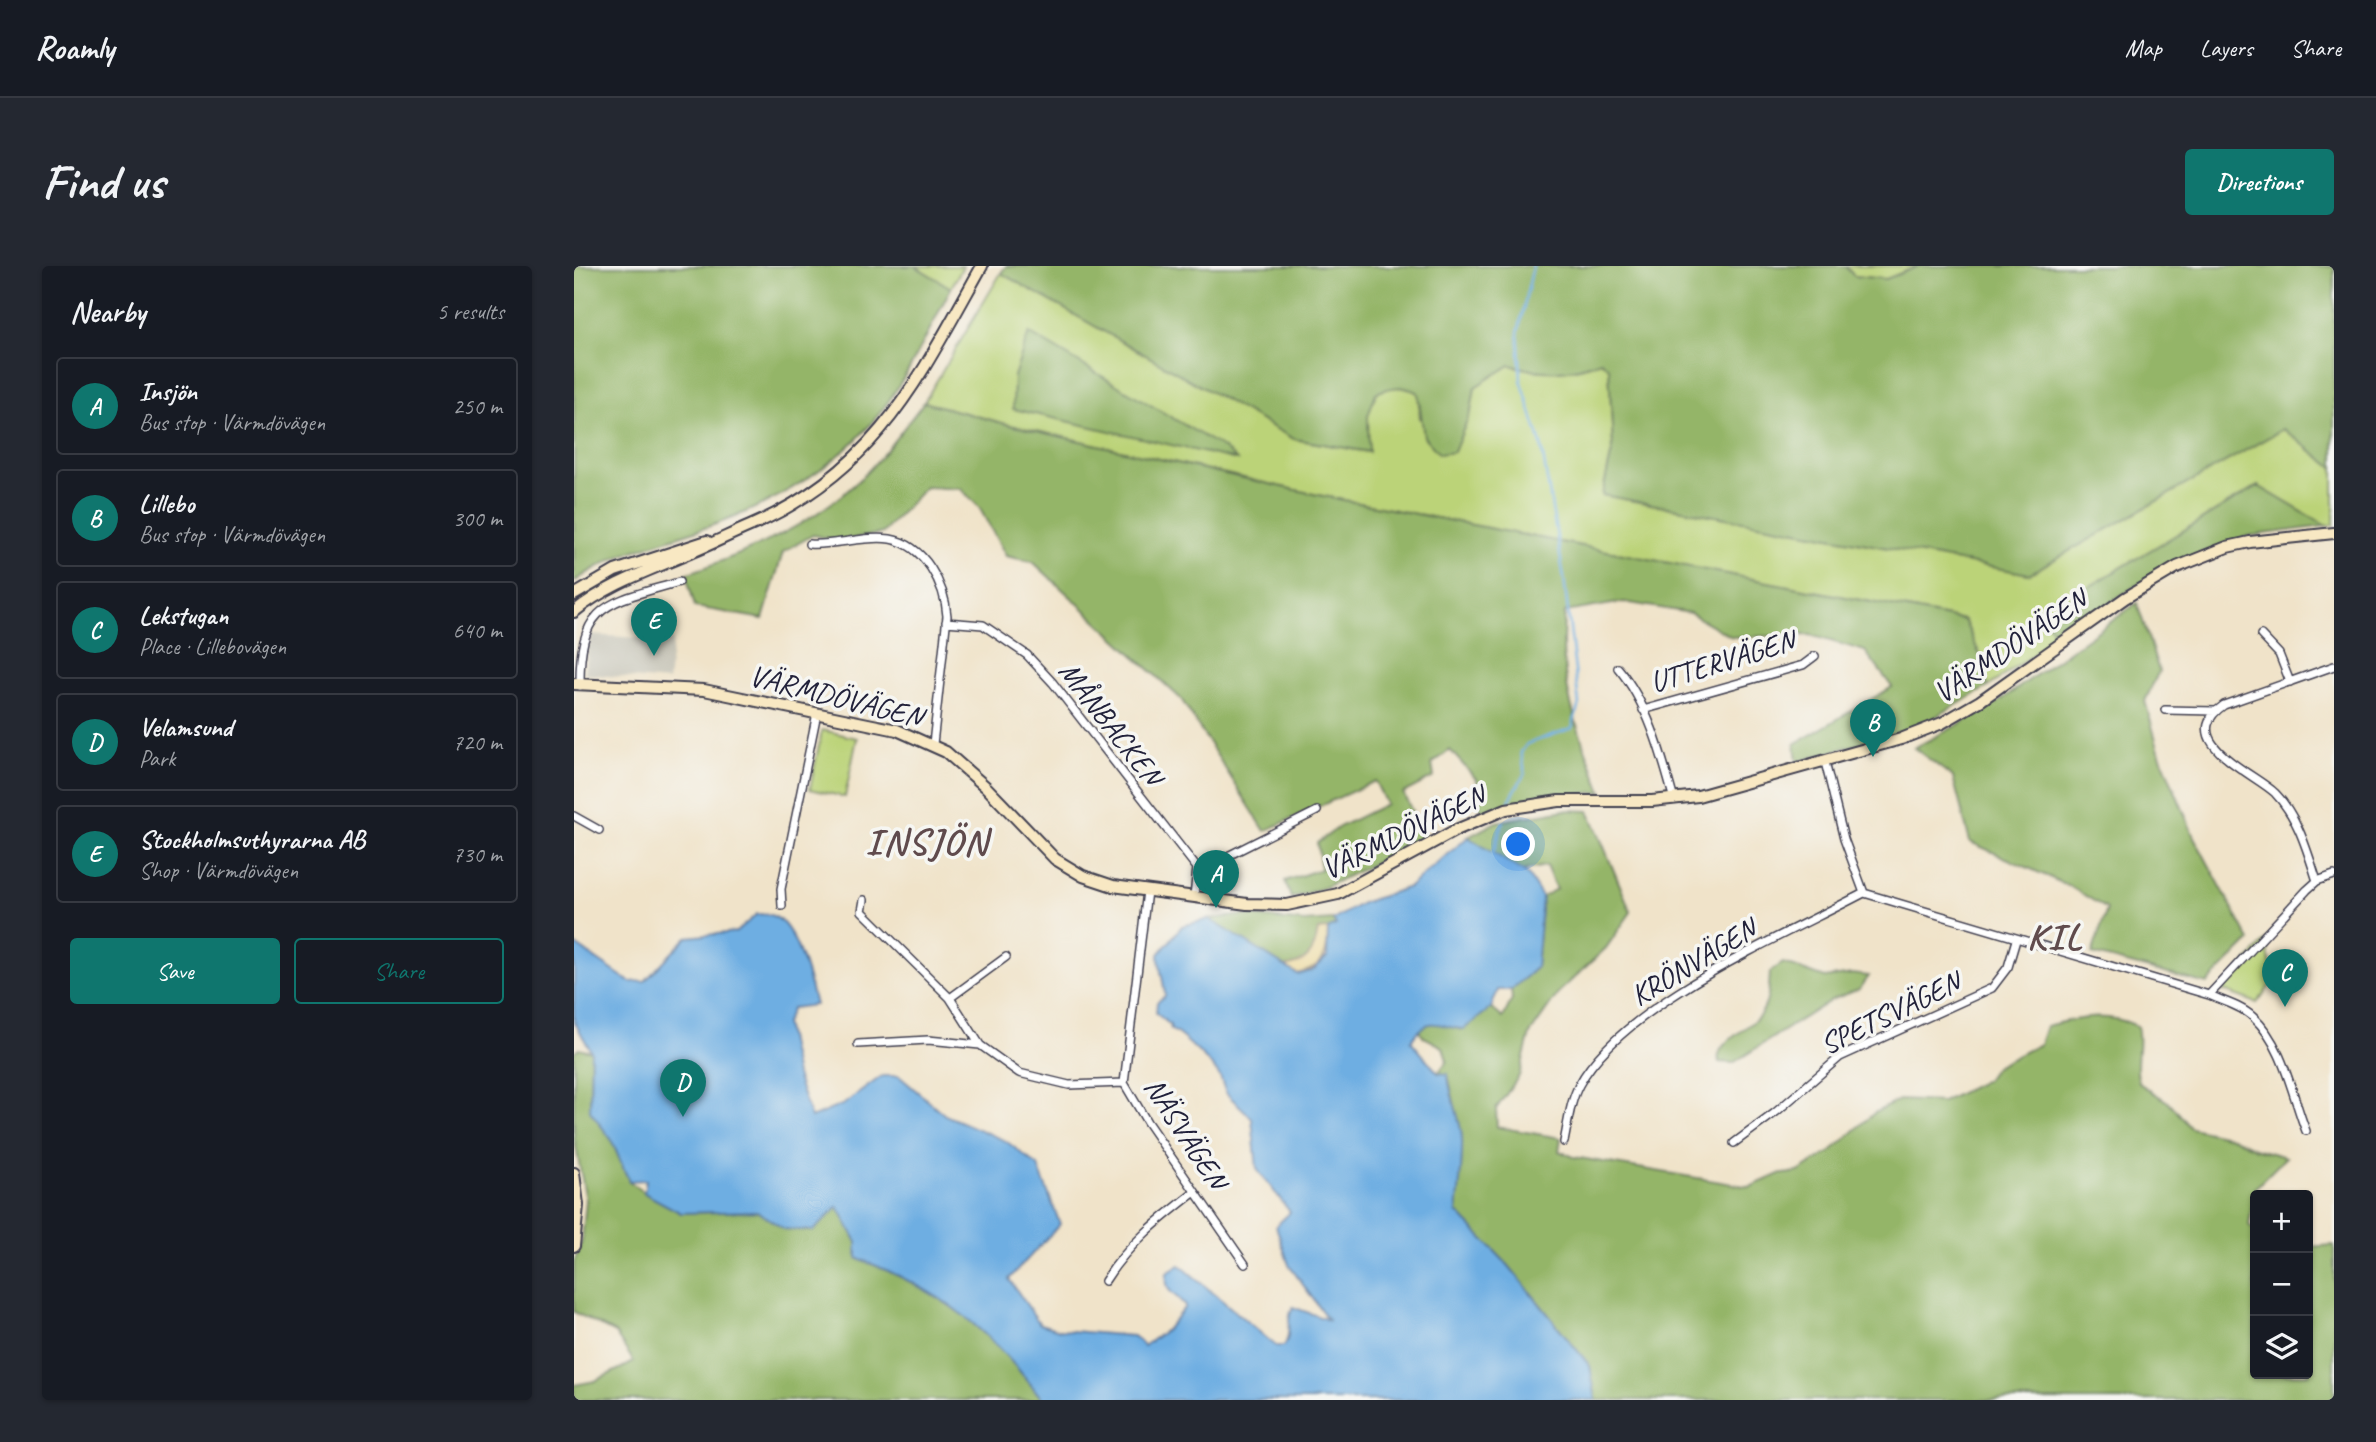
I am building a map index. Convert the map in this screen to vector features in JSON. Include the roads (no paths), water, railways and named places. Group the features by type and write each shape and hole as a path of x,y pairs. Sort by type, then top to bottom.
{"main road":[{"path":"574,612 619,583 751,526 804,497 866,447 883,429 923,372 982,266"},
{"name":"VÄRMDÖVÄGEN","path":"577,685 704,690 897,730 933,744 986,787 1055,859 1102,883 1247,904 1304,903 1338,894 1456,830 1506,809 1559,801 1674,800 1726,790 1901,739 1961,713 2125,597 2200,557 2250,542 2334,533"},
{"path":"574,595 615,571 720,538"},
{"path":"574,1172 578,1205 574,1246"}],"street":[{"path":"809,544 839,544 883,538 901,542 914,551 936,576 945,597 946,622 933,744"},
{"path":"577,685 580,650 597,614 628,597 679,582"},
{"name":"MÅNBACKEN","path":"946,622 983,625 1027,655 1070,705 1192,866 1197,868"},
{"path":"2261,635 2279,654 2290,682"},
{"name":"UTTERVÄGEN","path":"1643,710 1803,665 1815,656"},
{"path":"2165,710 2215,711 2334,666"},
{"name":"UTTERVÄGEN","path":"1618,668 1628,680 1643,710 1674,800"},
{"path":"2215,711 2209,731 2214,747 2275,793 2301,832 2317,881"},
{"path":"782,905 780,889 817,713"},
{"path":"1825,762 1844,839 1864,893 2209,995 2253,1017 2271,1039 2306,1131"},
{"path":"1194,897 1197,868 1204,868 1317,811"},
{"path":"574,816 599,830"},
{"path":"2209,995 2317,881 2334,875"},
{"name":"NÄSVÄGEN","path":"1147,891 1124,1083 1245,1264"},
{"name":"KRÖNVÄGEN","path":"1564,1142 1579,1084 1595,1061 1647,1011 1864,893"},
{"path":"864,900 862,911 950,998 980,1045 1019,1073 1054,1083 1124,1083"},
{"name":"SPETSVÄGEN","path":"1734,1143 1840,1058 1992,988 2008,967 2016,940"},
{"path":"950,998 1006,957"},
{"path":"858,1044 928,1040 980,1045"},
{"path":"1105,1281 1119,1258 1144,1231 1195,1192"}],"water":[{"path":"1468,837 1528,875 1542,897 1536,968 1511,990 1498,990 1491,1008 1464,1029 1429,1024 1417,1032 1411,1041 1438,1073 1448,1074 1462,1139 1457,1212 1509,1266 1590,1366 1596,1400 1043,1400 1002,1352 961,1314 914,1284 857,1258 857,1242 838,1207 813,1231 784,1229 757,1211 681,1213 644,1193 646,1180 629,1181 611,1139 590,1111 591,1051 574,1021 574,944 630,982 645,981 687,937 736,932 757,914 771,915 789,930 795,942 815,1005 792,1008 785,1023 796,1075 811,1118 844,1104 882,1076 899,1076 945,1115 1006,1141 1038,1166 1060,1224 1009,1279 1040,1324 1060,1330 1133,1336 1144,1346 1167,1329 1185,1307 1167,1286 1167,1273 1180,1265 1276,1346 1284,1346 1293,1307 1328,1320 1289,1265 1276,1226 1290,1212 1257,1169 1252,1119 1226,1093 1219,1075 1210,1064 1156,1013 1157,1002 1165,996 1159,954 1182,926 1209,919 1297,974 1312,971 1327,957 1328,929 1336,925 1333,920 1362,903 1409,887"}],"waterway":[{"path":"1509,801 1525,773 1521,752 1527,744 1572,728 1579,704 1564,578 1541,444 1521,380 1518,333 1533,266"},
{"path":"1492,855 1503,822"}],"place":[{"name":"Stockholmsuthyrarna AB","path":"654,656"},
{"name":"Lillebo","path":"1873,757"},
{"name":"Insjön","path":"1216,908"},
{"name":"Lekstugan","path":"2285,1007"},
{"name":"Velamsund","path":"683,1117"}],"district":[{"name":"INSJÖN","path":"927,841"},
{"name":"KIL","path":"2055,936"}]}
